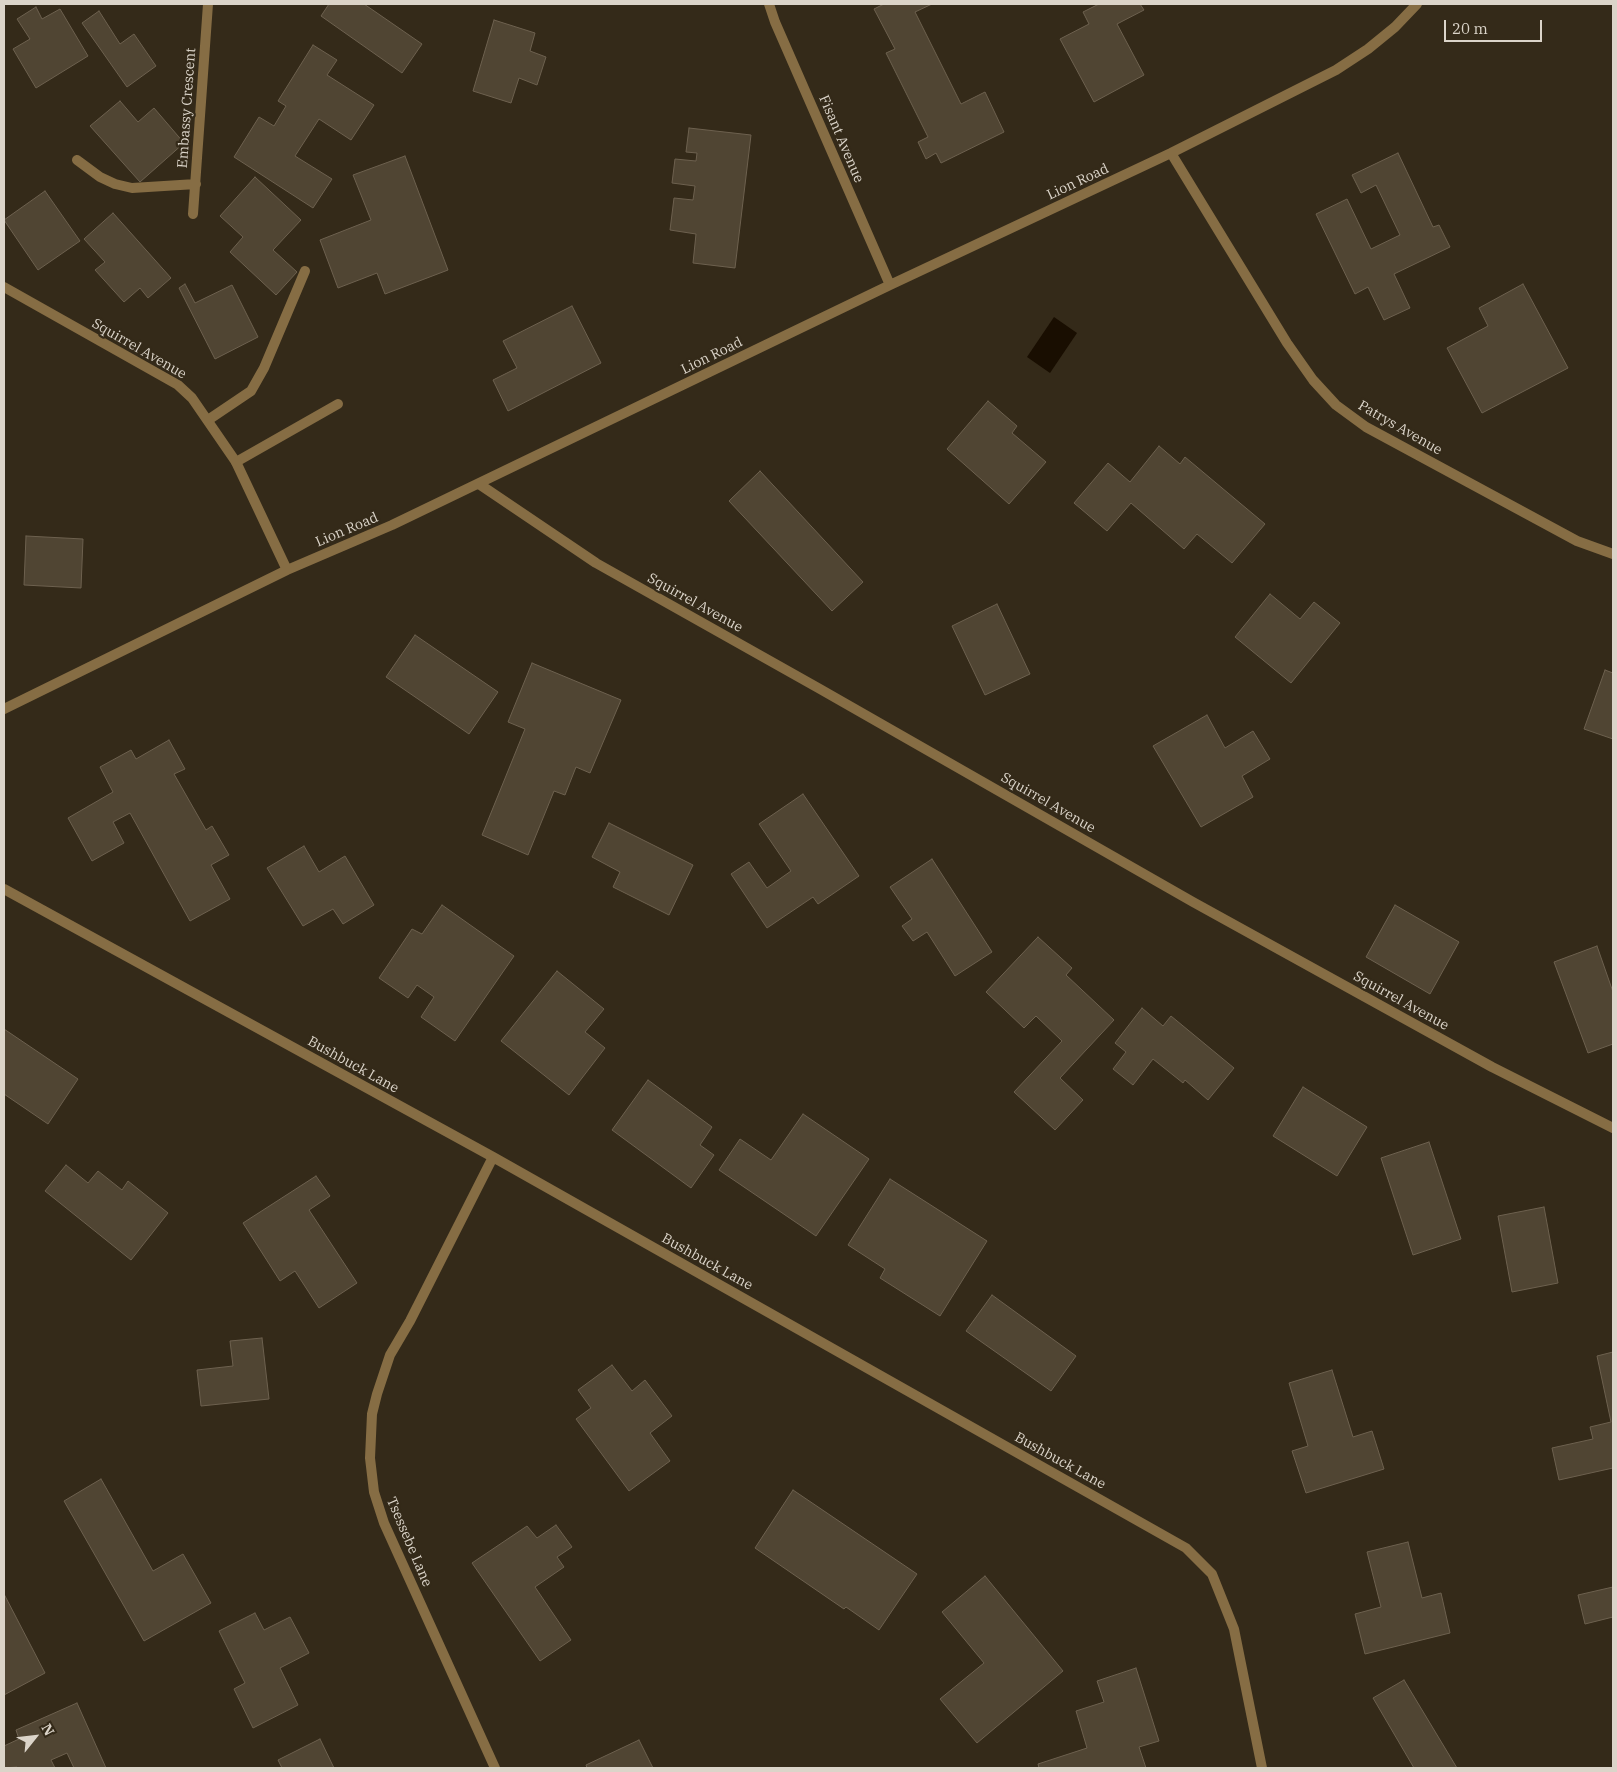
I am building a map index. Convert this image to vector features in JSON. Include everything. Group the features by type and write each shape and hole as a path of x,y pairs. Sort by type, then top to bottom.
{"street":[{"name":"Embassy Crescent","path":"193,214 208,4"},
{"name":"Fisant Avenue","path":"769,4 775,22 890,285"},
{"name":"Lion Road","path":"4,709 287,570 392,525 479,484 890,285 1171,153 1336,70 1368,49 1395,27 1418,4"},
{"name":"Patrys Avenue","path":"1171,153 1286,343 1313,380 1336,405 1366,427 1577,541 1613,554"},
{"path":"78,160 100,177 115,184 132,188 196,184"},
{"path":"208,420 251,391 264,368 305,271"},
{"name":"Squirrel Avenue","path":"4,287 178,385 192,398 236,462 287,570"},
{"path":"236,462 338,404"},
{"name":"Squirrel Avenue","path":"479,484 596,563 1193,902 1492,1067 1613,1128"},
{"name":"Bushbuck Lane","path":"4,889 493,1158 1186,1548 1212,1574 1234,1630 1262,1768"},
{"name":"Tsessebe Lane","path":"493,1158 410,1321 390,1355 376,1394 372,1414 370,1458 374,1492 384,1523 495,1768"}],"shaded area":[{"path":"1054,317 1077,333 1050,373 1027,357"}],"building":[{"path":"329,4 364,4 422,44 402,73 321,16"},
{"path":"884,4 932,4 915,12 961,104 985,92 1004,132 941,163 936,153 926,159 918,142 928,137 886,53 895,49 874,9"},
{"path":"1099,4 1140,4 1144,10 1117,24 1144,75 1094,102 1060,39 1089,24 1083,12"},
{"path":"36,7 42,19 60,9 88,56 36,88 13,49 30,39 17,19"},
{"path":"99,11 120,44 134,34 156,66 127,87 82,23"},
{"path":"494,20 535,33 530,51 546,57 537,85 519,78 511,103 473,91"},
{"path":"313,45 337,60 327,75 374,105 351,140 319,119 295,156 332,179 313,208 234,157 259,117 274,126 286,106 278,101"},
{"path":"120,101 138,122 154,108 184,143 140,182 90,126"},
{"path":"689,128 751,135 735,268 693,263 696,234 670,230 674,198 693,200 695,186 672,183 675,159 696,161 697,153 686,152"},
{"path":"1398,153 1433,227 1439,225 1450,247 1394,274 1410,308 1384,320 1368,287 1355,294 1316,214 1347,199 1371,249 1400,235 1376,185 1361,193 1352,175"},
{"path":"405,156 448,270 385,294 377,273 338,288 320,240 371,220 353,175"},
{"path":"255,177 301,220 273,250 297,272 276,295 230,252 243,237 220,216"},
{"path":"45,191 80,241 38,270 4,220"},
{"path":"113,213 171,278 148,298 140,288 124,302 95,270 105,262 84,239"},
{"path":"185,284 195,303 232,285 258,337 215,359 179,288"},
{"path":"1523,284 1568,368 1482,413 1447,348 1488,326 1479,308"},
{"path":"572,306 601,363 508,411 493,380 517,368 503,341"},
{"path":"988,401 1017,426 1012,433 1046,462 1009,504 947,449"},
{"path":"1159,446 1180,464 1185,457 1265,524 1232,563 1197,534 1184,549 1131,503 1107,531 1074,503 1108,463 1130,482"},
{"path":"760,471 863,582 832,611 729,501"},
{"path":"26,536 83,539 81,588 24,585"},
{"path":"1270,594 1300,619 1314,602 1340,623 1291,683 1235,637"},
{"path":"997,604 1030,674 985,695 952,626"},
{"path":"415,635 498,692 469,734 386,677"},
{"path":"532,663 621,700 590,773 576,767 565,795 554,791 528,855 482,835 525,729 508,722"},
{"path":"1605,670 1613,673 1613,739 1584,729"},
{"path":"1207,715 1225,748 1253,731 1270,759 1242,776 1253,797 1201,827 1153,746"},
{"path":"169,740 185,769 174,774 206,830 212,826 229,855 211,865 230,899 190,921 130,813 113,822 124,843 92,861 68,818 113,792 100,767 131,750 136,759"},
{"path":"803,794 859,876 818,904 813,897 767,928 731,874 749,862 767,888 791,871 759,824"},
{"path":"609,823 693,865 669,915 613,887 620,872 592,857"},
{"path":"304,846 319,872 345,856 374,905 343,924 333,909 303,926 267,868"},
{"path":"932,859 992,952 955,976 927,932 913,941 902,926 912,919 890,887"},
{"path":"442,905 514,956 455,1041 421,1017 434,997 417,985 408,998 379,978 412,929 422,934"},
{"path":"1395,905 1459,942 1430,994 1366,957"},
{"path":"1038,937 1072,968 1066,975 1114,1020 1060,1078 1083,1100 1055,1130 1014,1092 1062,1041 1036,1016 1024,1028 986,992"},
{"path":"1597,946 1613,992 1613,1044 1588,1053 1554,962"},
{"path":"557,971 604,1009 585,1032 605,1048 569,1095 501,1041"},
{"path":"1142,1008 1163,1026 1171,1016 1234,1068 1208,1100 1185,1080 1183,1083 1153,1059 1133,1085 1113,1069 1126,1052 1115,1043"},
{"path":"4,1029 78,1079 48,1124 4,1094"},
{"path":"648,1080 712,1127 700,1145 714,1155 691,1188 612,1130"},
{"path":"1303,1087 1367,1127 1337,1176 1273,1136"},
{"path":"803,1114 869,1159 816,1236 719,1170 740,1139 771,1160"},
{"path":"1429,1142 1461,1239 1413,1255 1381,1158"},
{"path":"66,1165 88,1183 98,1171 122,1190 128,1181 168,1213 131,1260 45,1191"},
{"path":"316,1176 330,1196 309,1210 357,1283 319,1308 295,1271 280,1281 243,1223"},
{"path":"890,1179 987,1241 940,1316 880,1278 885,1269 848,1245"},
{"path":"1544,1207 1558,1283 1512,1292 1498,1216"},
{"path":"992,1295 1076,1356 1051,1391 966,1331"},
{"path":"262,1338 269,1399 201,1406 197,1370 233,1366 230,1341"},
{"path":"1613,1352 1613,1468 1559,1480 1552,1448 1593,1439 1590,1427 1611,1422 1597,1356"},
{"path":"612,1365 632,1391 645,1380 672,1416 650,1433 670,1461 629,1491 576,1419 591,1408 578,1390"},
{"path":"1332,1370 1353,1437 1372,1431 1384,1469 1306,1493 1292,1451 1308,1446 1289,1383"},
{"path":"101,1479 153,1571 183,1554 211,1603 144,1641 64,1501"},
{"path":"793,1490 917,1574 879,1630 846,1607 844,1609 755,1548"},
{"path":"556,1525 572,1547 557,1557 564,1567 535,1587 571,1640 540,1661 472,1563 527,1526 537,1538"},
{"path":"1408,1542 1422,1598 1441,1593 1450,1633 1365,1654 1355,1614 1381,1607 1367,1552"},
{"path":"985,1576 1063,1671 977,1743 940,1699 984,1663 942,1612"},
{"path":"1613,1587 1613,1617 1585,1624 1578,1595"},
{"path":"4,1594 45,1673 4,1695"},
{"path":"255,1613 264,1630 290,1617 309,1653 280,1668 298,1705 253,1728 234,1689 245,1683 219,1631"},
{"path":"1136,1668 1159,1741 1139,1747 1146,1768 1039,1768 1038,1764 1087,1748 1076,1711 1104,1702 1097,1681"},
{"path":"1404,1680 1457,1768 1414,1768 1373,1698"},
{"path":"77,1703 106,1768 74,1768 67,1753 51,1760 55,1768 4,1768 4,1746 19,1739 16,1730"},
{"path":"320,1739 334,1768 282,1768 278,1760"},
{"path":"639,1740 653,1768 587,1768 586,1765"}]}
